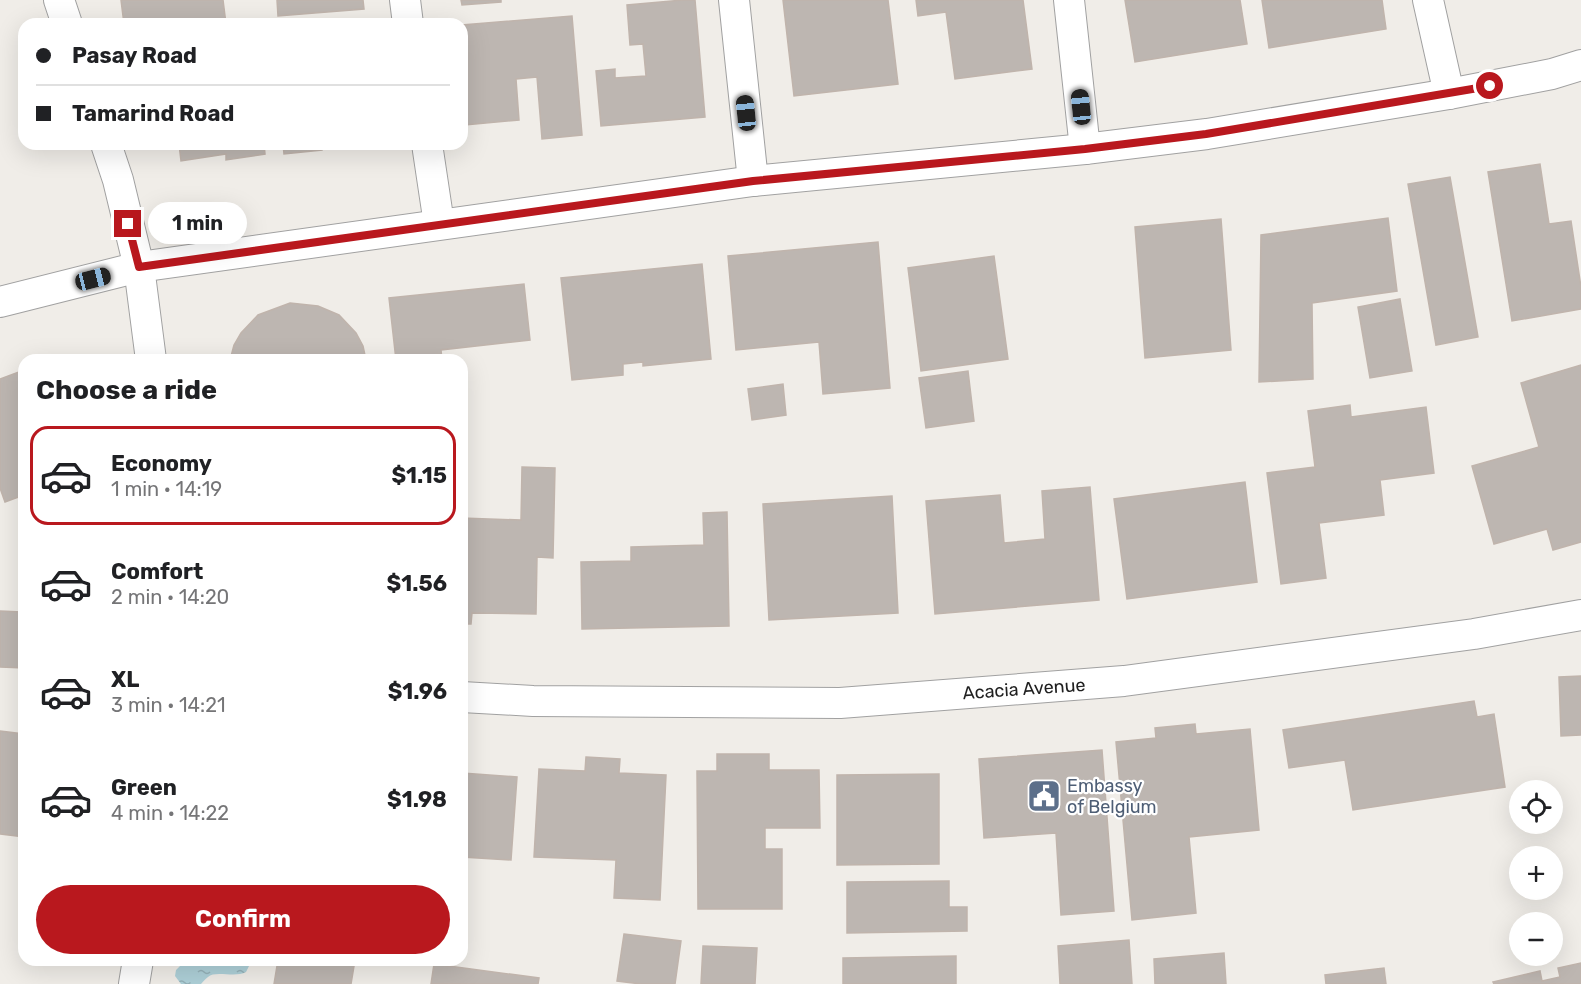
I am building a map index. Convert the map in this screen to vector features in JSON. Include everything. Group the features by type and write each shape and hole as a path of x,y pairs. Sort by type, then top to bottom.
{"street":[{"path":"59,0 66,18"},
{"path":"405,0 407,18"},
{"path":"734,0 753,181"},
{"path":"1069,0 1085,149"},
{"path":"1428,0 1449,94"},
{"path":"0,302 139,267 753,181 1085,149 1206,134 1449,94 1552,74 1581,66"},
{"path":"108,150 118,180 139,267 150,354"},
{"path":"428,150 439,224"},
{"name":"Acacia Avenue","path":"468,697 840,703 1125,681 1474,634 1581,615"},
{"path":"134,984 137,966"}],"water":[{"path":"180,966 249,966 246,972 241,974 211,975 201,984 181,984 175,976"}],"building":[{"path":"121,0 223,0 225,18 123,18"},
{"path":"277,0 363,0 364,9 278,16"},
{"path":"461,0 501,0 501,2 462,5"},
{"path":"695,0 705,117 601,126 596,71 615,69 615,78 646,76 643,44 630,45 627,5"},
{"path":"783,0 888,0 898,84 794,96"},
{"path":"916,0 1023,0 1032,69 955,79 946,12 918,16"},
{"path":"1125,0 1240,0 1247,44 1135,62"},
{"path":"1262,0 1382,0 1386,29 1269,48"},
{"path":"572,16 582,135 542,139 537,77 516,79 519,120 468,125 468,25"},
{"path":"180,150 265,150 265,154 226,160 226,154 181,161"},
{"path":"284,150 322,150 284,154"},
{"path":"1540,164 1549,224 1571,221 1581,287 1581,309 1512,321 1488,172"},
{"path":"1450,177 1478,337 1436,345 1408,184"},
{"path":"1388,218 1397,291 1312,303 1313,379 1259,382 1261,235"},
{"path":"1221,219 1231,350 1145,358 1135,227"},
{"path":"878,242 890,388 823,394 819,342 736,350 728,256"},
{"path":"994,256 1008,359 921,371 908,268"},
{"path":"702,264 711,359 643,366 643,362 623,364 623,375 572,380 561,278"},
{"path":"524,284 530,340 441,350 441,354 395,354 389,298"},
{"path":"1400,299 1412,371 1370,378 1358,307"},
{"path":"290,303 318,306 339,315 356,333 365,354 232,354 241,333 258,315"},
{"path":"1581,365 1581,542 1553,550 1547,529 1494,544 1472,466 1539,447 1521,383"},
{"path":"968,371 974,421 926,428 919,378"},
{"path":"18,372 18,497 5,502 0,488 0,379"},
{"path":"783,384 786,415 752,420 748,389"},
{"path":"1350,405 1351,417 1426,407 1434,473 1380,480 1384,515 1319,523 1326,578 1281,584 1267,473 1315,467 1308,411"},
{"path":"522,467 555,468 553,558 537,557 536,614 472,613 471,624 468,624 468,518 521,520"},
{"path":"1245,482 1257,582 1127,599 1114,499"},
{"path":"1090,487 1099,600 935,614 926,501 1000,495 1004,543 1045,539 1042,491"},
{"path":"892,496 898,613 769,620 763,504"},
{"path":"727,512 729,626 582,629 581,562 631,561 631,547 704,545 703,513"},
{"path":"0,611 18,612 18,668 0,667"},
{"path":"1581,676 1581,735 1561,736 1559,677"},
{"path":"1474,701 1477,717 1494,714 1505,787 1353,810 1345,760 1289,768 1283,730"},
{"path":"1195,724 1196,734 1250,729 1259,830 1189,837 1196,913 1132,920 1116,742 1156,738 1155,728"},
{"path":"0,731 18,733 18,836 0,834"},
{"name":"Embassy of Belgium","path":"1102,750 1114,911 1061,915 1056,833 984,838 979,759"},
{"path":"717,754 769,754 769,770 819,770 820,828 765,828 765,849 782,849 782,909 698,909 697,771 717,771"},
{"path":"586,757 620,759 619,773 666,775 660,900 614,898 616,860 534,857 539,769 585,771"},
{"path":"468,773 517,777 511,860 468,857"},
{"path":"939,774 939,864 837,865 837,775"},
{"path":"949,881 949,907 967,907 967,931 847,933 847,882"},
{"path":"624,934 681,941 675,984 617,981"},
{"path":"1129,940 1132,984 1060,984 1058,946"},
{"path":"703,946 757,948 755,984 701,984"},
{"path":"1224,953 1226,984 1155,984 1154,959"},
{"path":"956,956 956,984 843,984 843,958"},
{"path":"1581,963 1581,984 1494,984 1493,982 1540,971 1542,981 1560,977 1558,968"},
{"path":"277,966 354,966 351,984 274,984"},
{"path":"434,966 539,978 538,984 431,984"},
{"path":"1384,968 1386,984 1326,984 1325,975"}],"place":[{"name":"Embassy of Belgium","path":"1044,796"}],"route":[{"path":"128,224 139,267 753,181 1085,149 1206,134 1490,86"}]}
